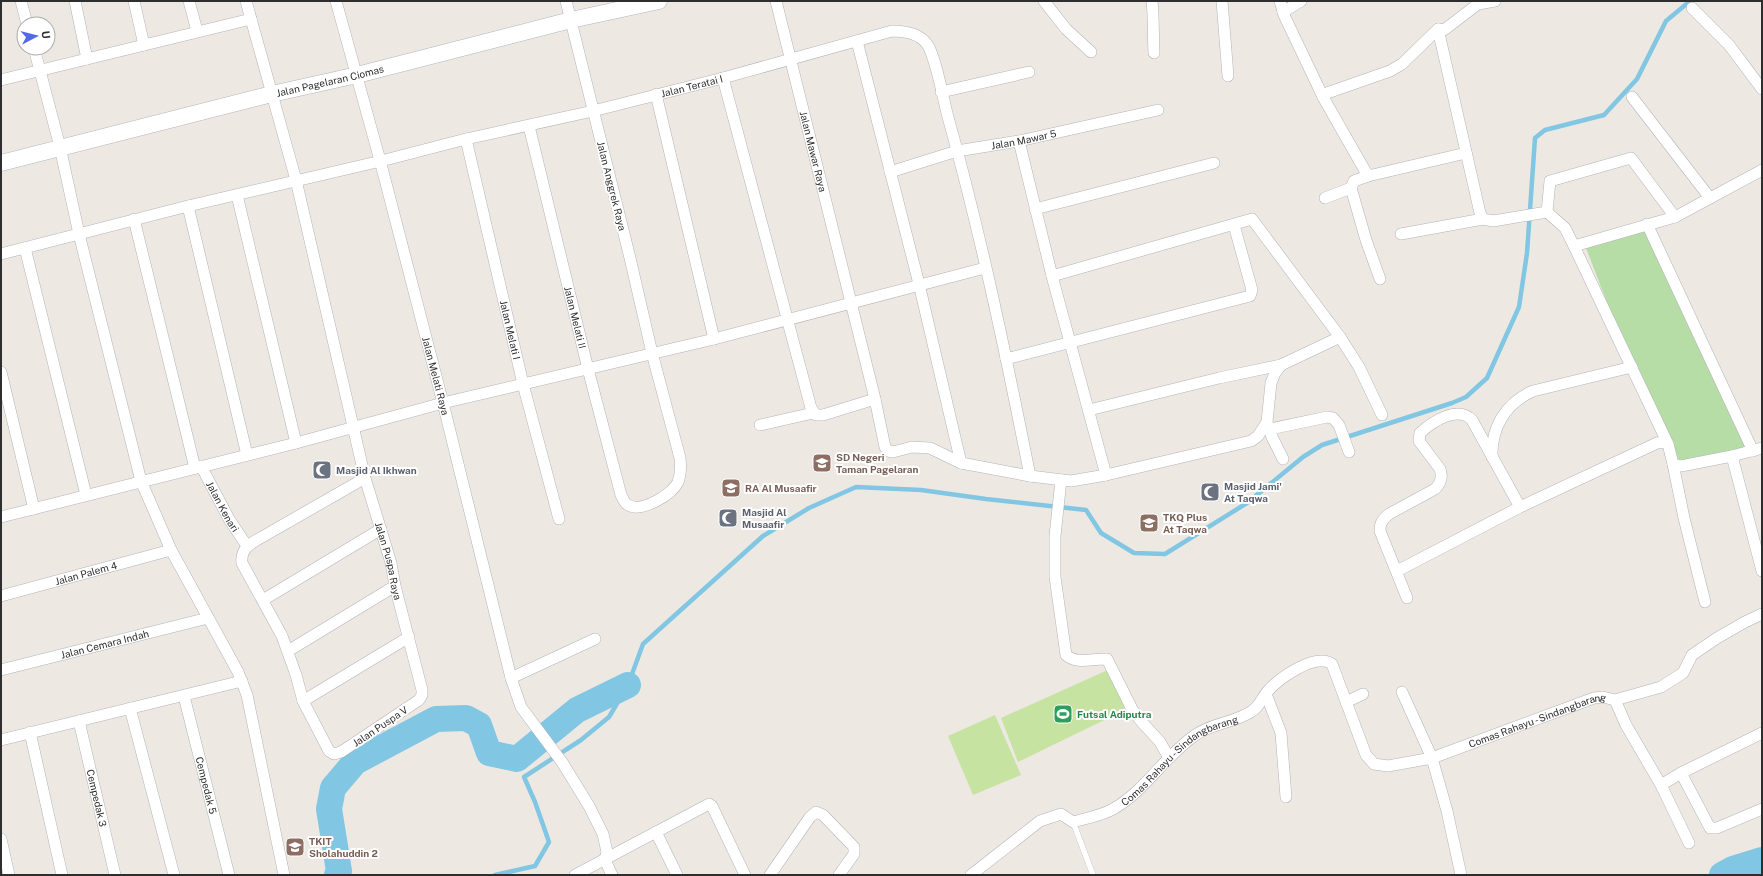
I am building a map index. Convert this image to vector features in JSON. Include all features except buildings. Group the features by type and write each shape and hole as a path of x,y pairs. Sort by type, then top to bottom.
{"main road":[{"name":"Jalan Pagelaran Ciomas","path":"1,163 272,94 357,75 571,20 659,1"}],"street":[{"path":"21,1 25,16"},
{"path":"75,1 87,59"},
{"path":"134,1 144,45"},
{"path":"189,1 197,31"},
{"name":"Jalan Puspa Raya","path":"246,1 296,180 352,427 365,478 391,563 395,586 409,637 422,695"},
{"name":"Jalan Melati Raya","path":"336,1 444,402 511,678 521,707 578,786 603,834 607,852 605,860"},
{"name":"Jalan Anggrek Raya","path":"566,1 652,353 674,429 680,458 681,472 678,483 671,492 660,500 642,505 630,506"},
{"name":"Jalan Mawar Raya","path":"776,1 875,399 885,447 888,451 893,452 912,447 930,448 960,463"},
{"path":"1044,1 1066,29 1091,52"},
{"path":"1152,1 1154,53"},
{"path":"1222,1 1228,76"},
{"path":"1280,1 1283,12 1323,97 1368,176"},
{"path":"1283,12 1301,1"},
{"path":"1438,28 1444,30 1479,3 1495,1"},
{"path":"1692,8 1728,45 1762,89"},
{"path":"1,80 197,31 251,20"},
{"path":"1323,97 1327,93 1390,71 1402,64 1438,28"},
{"path":"1438,28 1480,213 1483,219"},
{"name":"Jalan Teratai I","path":"1,254 134,219 380,161 466,139 593,111 723,78 857,41 901,31 919,37 927,44 932,54 958,151 1006,359 1030,476"},
{"path":"857,41 919,284 960,463 1030,476 1071,481 1106,475 1251,441 1268,426 1327,417 1333,418 1339,425 1348,447"},
{"path":"36,56 60,147 141,481 171,550 242,682 247,695 284,873"},
{"path":"941,92 1029,72"},
{"path":"723,78 786,320 813,412 818,415 823,415 875,399"},
{"path":"656,94 714,339"},
{"path":"1632,97 1710,198"},
{"name":"Jalan Mawar 5","path":"890,172 958,151 1018,141 1158,110"},
{"name":"Jalan Melati II","path":"529,126 588,369 621,495 626,504 630,506"},
{"name":"Jalan Melati I","path":"466,139 523,384 559,519"},
{"path":"1018,141 1052,276 1106,475"},
{"path":"1380,279 1351,188 1354,181 1368,176 1466,153"},
{"path":"1544,213 1550,181 1631,158 1675,217"},
{"path":"1035,209 1214,163"},
{"path":"1574,246 1675,217 1762,170"},
{"path":"1324,198 1351,188"},
{"path":"237,195 296,443"},
{"path":"188,206 247,455"},
{"path":"1401,234 1483,219 1493,221 1544,213 1565,228 1668,444 1684,518 1705,602"},
{"name":"Jalan Kenari","path":"134,219 198,467 229,519 248,546"},
{"path":"1052,276 1252,219 1340,337 1359,368 1382,415"},
{"path":"1647,224 1757,449 1732,456 1681,466 1673,464"},
{"path":"1006,359 1070,341 1250,296 1252,290 1234,225"},
{"path":"25,248 86,495"},
{"path":"1,517 296,443 444,402 714,339 919,284 985,268"},
{"path":"1089,410 1219,378 1281,365 1340,337"},
{"path":"1281,365 1275,373 1271,383 1268,426 1283,459"},
{"path":"1492,459 1492,447 1497,425 1510,406 1524,395 1533,391 1632,367"},
{"path":"1,372 34,509"},
{"path":"760,425 813,412"},
{"path":"1407,598 1380,530 1380,524 1389,514 1435,489 1440,484 1442,478 1440,469 1420,441 1420,433 1429,426 1454,414 1465,415 1472,420 1492,459 1520,507"},
{"path":"1397,571 1520,507 1654,444 1665,442 1668,444"},
{"path":"1732,456 1762,571"},
{"path":"365,478 248,546 242,553 242,563 263,600 288,651 303,701 409,637"},
{"path":"1061,480 1058,501 1055,577 1066,655 1070,659 1083,661 1107,659 1132,709 1160,742 1169,758"},
{"path":"263,600 381,529"},
{"name":"Jalan Palem 4","path":"1,596 171,550"},
{"path":"288,651 395,586"},
{"name":"Comas Rahayu - Sindangbarang","path":"1073,822 1099,816 1120,805 1136,792 1177,749 1195,735 1251,712 1260,704 1266,694 1284,676 1298,668 1316,662 1326,661 1332,664 1335,668 1366,755 1374,764 1388,766 1432,758 1594,698 1604,697 1614,700 1661,687 1683,673 1692,655 1722,634 1762,614"},
{"name":"Jalan Cemara Indah","path":"1,670 208,618"},
{"path":"511,678 595,639"},
{"path":"1,740 242,682"},
{"path":"1402,692 1432,758 1447,811 1461,875"},
{"path":"1266,694 1281,733 1286,797"},
{"path":"1346,702 1363,694"},
{"name":"Jalan Puspa V","path":"303,701 329,751 334,754 341,752 419,700 422,695"},
{"name":"Cempedak 5","path":"184,696 229,875"},
{"path":"1614,700 1626,725 1661,785 1689,843"},
{"path":"130,708 174,875"},
{"name":"Cempedak 3","path":"79,721 114,875"},
{"path":"30,732 62,875"},
{"path":"1661,785 1681,773 1762,733"},
{"path":"1681,773 1710,828 1717,828 1762,809"},
{"path":"575,875 711,804 745,875"},
{"path":"770,875 810,817 816,812 823,815 854,847 854,854 839,875"},
{"path":"972,875 1040,821 1061,814 1073,822"},
{"path":"656,832 677,875"},
{"path":"1,838 9,875"},
{"path":"605,860 612,875"}],"lane":[{"path":"1073,822 1093,875"}],"green space":[{"path":"1645,228 1751,457 1683,469 1632,367 1586,248"},
{"name":"Futsal Adiputra","path":"1110,669 1125,710 1018,762 1001,718"},
{"path":"995,715 1021,775 973,795 948,736"}],"waterway":[{"path":"495,875 535,866 549,842 535,802 524,777 581,740 609,717 628,685 643,644 763,536 809,508 856,487 921,490 1086,510 1101,533 1134,553 1165,554 1247,503 1303,457 1322,445 1452,403 1466,397 1487,378 1519,307 1527,253 1535,138 1545,130 1604,115 1637,79 1666,21 1690,1"},
{"path":"337,875 339,871 329,809 333,788 355,762 436,719 466,718 479,725 489,753 517,759 577,710 628,685"},
{"path":"1722,875 1733,869 1762,860"}],"place":[{"name":"SD Negeri Taman Pagelaran","path":"822,463"},
{"name":"Masjid Al Ikhwan","path":"322,470"},
{"name":"RA Al Musaafir","path":"731,488"},
{"name":"Masjid Jami' At Taqwa","path":"1210,492"},
{"name":"Masjid Al Musaafir","path":"728,518"},
{"name":"TKQ Plus At Taqwa","path":"1149,523"},
{"name":"Futsal Adiputra","path":"1063,714"},
{"name":"TKIT Sholahuddin 2","path":"295,847"}]}
